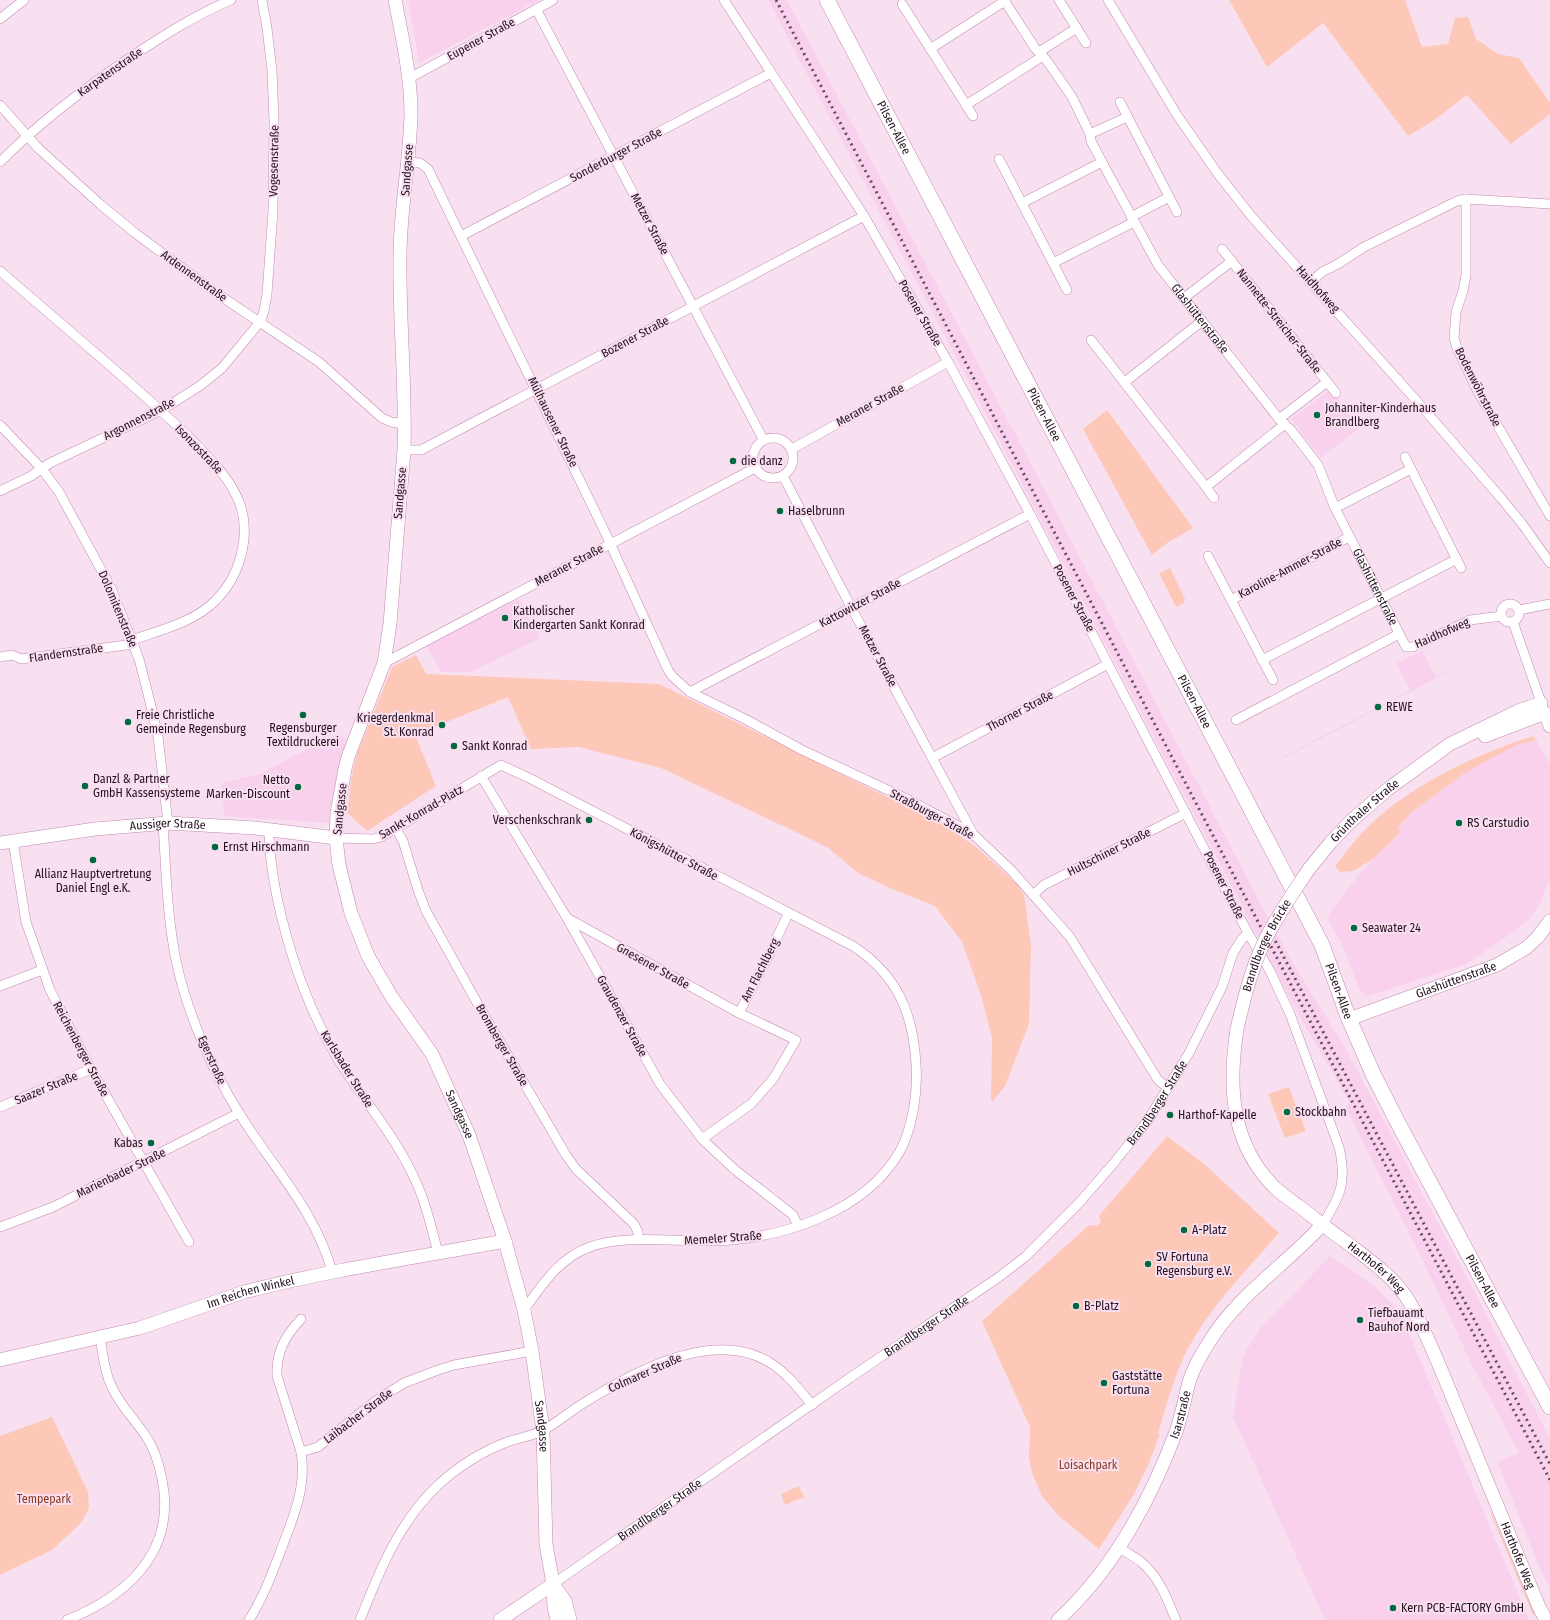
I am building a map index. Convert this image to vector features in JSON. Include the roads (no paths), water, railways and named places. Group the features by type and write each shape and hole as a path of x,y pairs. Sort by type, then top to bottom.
{"main road":[{"name":"Pilsen-Allee","path":"827,0 1322,946 1349,1020 1373,1074 1550,1408"}],"street":[{"path":"0,19 24,0"},
{"name":"Karpatenstraße","path":"0,162 71,99 138,53 196,17 231,0"},
{"name":"Vogesenstraße","path":"260,322 264,311 266,294 273,211 274,129 272,70 262,0"},
{"name":"Sandgasse","path":"396,0 408,79 411,114 400,248 399,302 404,450 390,624 384,663 348,757 337,813 336,838 344,892 357,931 379,975 424,1042 440,1069 470,1135 505,1241 524,1310 532,1351 543,1431 546,1544 557,1620"},
{"name":"Eupener Straße","path":"408,79 553,0"},
{"name":"Posener Straße","path":"724,0 864,216 948,362 1030,514 1248,933 1270,971 1290,1014 1339,1147 1342,1162 1341,1191 1323,1224"},
{"path":"1059,0 1086,43"},
{"name":"Haidhofweg","path":"1108,0 1177,115 1218,174 1252,216 1501,498 1523,525 1550,563"},
{"path":"930,49 1004,1"},
{"name":"Glashüttenstraße","path":"1004,1 1072,97 1090,134 1091,141 1158,265 1282,422 1318,465 1335,508 1349,537 1406,646"},
{"path":"902,4 973,116"},
{"name":"Metzer Straße","path":"536,9 763,439"},
{"path":"966,105 1077,28"},
{"name":"Sonderburger Straße","path":"461,236 771,73"},
{"path":"1120,102 1177,212"},
{"name":"Ardennenstraße","path":"0,105 27,137 101,205 135,233 176,265 319,362 382,418 391,422 404,424"},
{"path":"1090,134 1128,117"},
{"path":"999,159 1067,290"},
{"name":"Mülhausener Straße","path":"408,162 420,163 428,169 611,543 668,670 690,692"},
{"path":"1022,203 1102,162"},
{"path":"1053,263 1133,219 1169,197"},
{"path":"1311,282 1322,272 1338,264 1364,247 1457,201 1466,199 1550,204"},
{"name":"Bodenwöhrstraße","path":"1466,199 1466,275 1463,291 1456,312 1454,338 1478,392 1550,516"},
{"name":"Bozener Straße","path":"404,450 422,450 864,216"},
{"name":"Nannette-Streicher-Straße","path":"1222,249 1336,393"},
{"name":"Nannette-Streicher-Straße","path":"1184,298 1232,261"},
{"name":"Isonzostraße","path":"0,271 162,410 216,464 225,476 240,505 243,523 242,550 238,566 231,581 216,600 203,611 133,642"},
{"path":"1125,382 1202,321"},
{"name":"Argonnenstraße","path":"0,491 31,476 50,463 162,410 201,385 222,368 260,322"},
{"path":"1091,340 1214,498"},
{"name":"Meraner Straße","path":"792,449 948,362"},
{"name":"Nannette-Streicher-Straße","path":"1206,487 1327,382"},
{"name":"Dolomitenstraße","path":"0,425 42,469 59,492 100,565 111,588 133,642 158,736 166,823"},
{"path":"776,438 782,440 792,449 794,455 792,467 783,476 777,478 764,477 755,468 753,455 755,449 763,439 776,438"},
{"path":"1262,660 1381,598 1459,563 1405,457"},
{"name":"Meraner Straße","path":"384,663 755,468"},
{"path":"1335,508 1411,469"},
{"name":"Metzer Straße","path":"783,476 932,758 974,834"},
{"name":"Kattowitzer Straße","path":"690,692 1030,514"},
{"name":"Karoline-Ammer-Straße","path":"1231,600 1349,537"},
{"name":"Karoline-Ammer-Straße","path":"1208,556 1273,680"},
{"path":"1509,604 1515,606 1519,610 1518,618 1513,622 1507,622 1502,616 1504,607 1509,604"},
{"path":"1519,610 1550,604"},
{"name":"Haidhofweg","path":"1406,646 1413,647 1470,620 1502,616"},
{"path":"1513,622 1546,707 1550,726"},
{"name":"Glashüttenstraße","path":"1236,720 1399,634"},
{"name":"Flandernstraße","path":"0,657 12,655 21,659 133,642"},
{"name":"Thorner Straße","path":"932,758 1108,664"},
{"name":"Straßburger Straße","path":"690,692 747,720 802,750 906,799 974,834 997,855 1070,937 1158,1080 1168,1088"},
{"name":"Grünthaler Straße","path":"1309,869 1331,842 1352,821 1388,789 1428,760 1457,741 1512,714 1546,707"},
{"name":"Sankt-Konrad-Platz","path":"336,838 373,839 381,837 501,765"},
{"name":"Königshütter Straße","path":"501,765 529,778 846,943"},
{"name":"Graudenzer Straße","path":"482,776 567,918 660,1084 702,1139 734,1168 793,1214 798,1226"},
{"name":"Hultschiner Straße","path":"1033,895 1044,885 1186,813"},
{"name":"Aussiger Straße","path":"0,843 95,829 166,823 269,830 336,838"},
{"name":"Egerstraße","path":"166,823 166,880 172,932 177,964 192,1014 225,1090 309,1216 328,1254 332,1272"},
{"name":"Bromberger Straße","path":"396,829 403,841 426,911 475,999 566,1155 576,1169 634,1224 638,1232 639,1240"},
{"name":"Karlsbader Straße","path":"269,830 269,849 280,914 288,943 310,1005 337,1057 390,1135 418,1184 428,1212 438,1253"},
{"name":"Reichenberger Straße","path":"13,841 26,922 42,970 61,1014 189,1242"},
{"name":"Brandlberger Brücke","path":"1238,1029 1243,1003 1251,975 1264,942 1284,905 1309,869"},
{"name":"Am Flachlberg","path":"702,1139 751,1104 773,1079 796,1040 739,1013 788,914"},
{"name":"Gnesener Straße","path":"567,918 739,1013"},
{"name":"Glashüttenstraße","path":"1349,1020 1498,965 1513,958 1538,937 1550,921"},
{"name":"Brandlberger Straße","path":"500,1620 999,1277 1025,1257 1079,1203 1114,1164 1148,1120 1189,1053 1222,987 1233,953 1248,933"},
{"name":"Memeler Straße","path":"524,1310 552,1272 565,1260 577,1252 605,1243 639,1240 692,1241 742,1239 763,1236 798,1226 827,1214 869,1187 886,1170 900,1151 907,1134 915,1100 917,1076 913,1032 898,991 886,975 870,958 846,943"},
{"path":"0,986 42,970"},
{"name":"Harthofer Weg","path":"1238,1029 1234,1051 1233,1078 1235,1106 1239,1130 1243,1141 1262,1172 1276,1189 1360,1252 1389,1278 1409,1301 1435,1356 1539,1607 1546,1620"},
{"name":"Saazer Straße","path":"0,1107 91,1069"},
{"name":"Marienbader Straße","path":"0,1227 53,1207 239,1113"},
{"name":"Isarstraße","path":"1058,1620 1088,1589 1143,1509 1177,1430 1190,1378 1208,1343 1226,1318 1244,1298 1309,1240 1323,1224"},
{"name":"Im Reichen Winkel","path":"0,1360 156,1324 244,1292 332,1272 505,1241"},
{"path":"249,1620 268,1586 299,1503 302,1471 301,1452 277,1376 277,1364 283,1343 291,1330 301,1319"},
{"path":"67,1620 102,1603 130,1583 153,1554 160,1537 165,1518 165,1501 159,1463 150,1444 110,1385 100,1338"},
{"name":"Colmarer Straße","path":"360,1620 381,1568 397,1536 435,1488 454,1471 478,1456 506,1442 543,1431 585,1402 625,1380 679,1356 697,1352 729,1350 757,1356 769,1362 795,1384 812,1405"},
{"name":"Laibacher Straße","path":"301,1452 318,1447 377,1400 410,1381 454,1365 532,1351"},
{"path":"1118,1547 1140,1562 1156,1578 1176,1620"},
{"path":"553,1584 565,1601 570,1620"}],"railway":[{"path":"776,0 1550,1480"},
{"path":"1267,925 1550,1464"}],"place":[{"name":"Johanniter-Kinderhaus Brandlberg","path":"1317,415"},
{"name":"die danz","path":"733,461"},
{"name":"Haselbrunn","path":"780,511"},
{"name":"Katholischer Kindergarten Sankt Konrad","path":"505,618"},
{"name":"REWE","path":"1378,707"},
{"name":"Regensburger Textildruckerei","path":"303,715"},
{"name":"Freie Christliche Gemeinde Regensburg","path":"128,722"},
{"name":"Kriegerdenkmal St. Konrad","path":"442,725"},
{"name":"Sankt Konrad","path":"454,746"},
{"name":"Danzl & Partner GmbH Kassensysteme","path":"85,786"},
{"name":"Netto Marken-Discount","path":"298,787"},
{"name":"Verschenkschrank","path":"589,820"},
{"name":"RS Carstudio","path":"1459,823"},
{"name":"Ernst Hirschmann","path":"215,847"},
{"name":"Allianz Hauptvertretung Daniel Engl e.K.","path":"93,860"},
{"name":"Seawater 24","path":"1354,928"},
{"name":"Stockbahn","path":"1287,1112"},
{"name":"Harthof-Kapelle","path":"1170,1115"},
{"name":"Kabas","path":"151,1143"},
{"name":"A-Platz","path":"1184,1230"},
{"name":"SV Fortuna Regensburg e.V.","path":"1148,1264"},
{"name":"B-Platz","path":"1076,1306"},
{"name":"Tiefbauamt Bauhof Nord","path":"1360,1320"},
{"name":"Gaststätte Fortuna","path":"1104,1383"},
{"name":"Kern PCB-FACTORY GmbH","path":"1393,1608"}],"park label":[{"name":"Loisachpark","path":"1088,1465"},
{"name":"Tempepark","path":"44,1499"}]}
